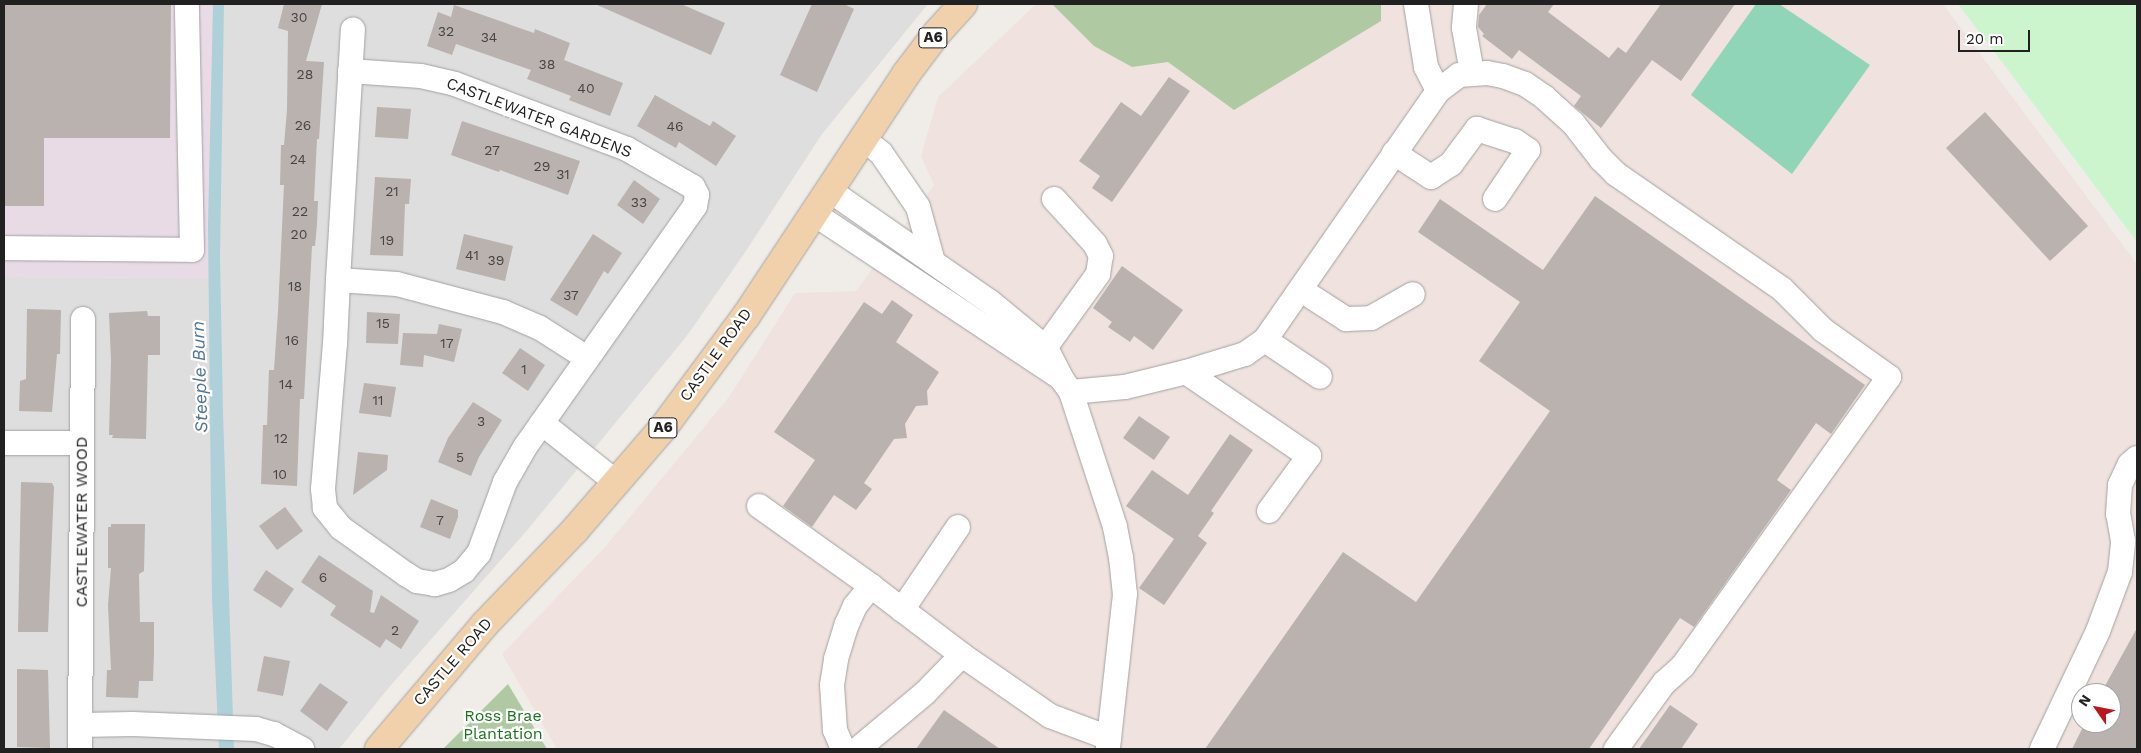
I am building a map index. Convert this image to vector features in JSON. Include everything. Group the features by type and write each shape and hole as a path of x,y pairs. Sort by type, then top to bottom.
{"main road":[{"name":"CASTLE ROAD","path":"379,749 484,625 575,530 662,428 746,316 911,67 937,32 963,4"}],"street":[{"path":"4,248 192,250 187,4"},
{"path":"1416,4 1426,67 1438,91"},
{"path":"1466,4 1464,28 1472,72"},
{"name":"CASTLEWATER GARDENS","path":"350,71 421,76 455,84 627,149 693,187 697,195 695,206 587,358 508,476 479,552 464,571 449,580 435,584 417,582 341,528 325,508 324,489 338,280 350,71 353,29"},
{"path":"1066,385 1125,387 1186,372 1245,354 1265,340 1438,91 1459,75 1472,72 1503,76 1524,84 1544,97 1573,123 1601,159 1616,174 1782,289 1823,330 1889,377 1683,666 1664,683 1616,749"},
{"path":"1394,153 1431,177 1451,164 1478,129 1515,141 1528,150 1496,199"},
{"path":"863,139 880,153 918,207 932,262"},
{"path":"759,506 871,586 962,655 1050,716 1109,744 1124,611 1125,594 1121,557 1115,527 1066,385 989,301 829,190"},
{"path":"1040,355 1098,274 1101,256 1095,244 1054,199"},
{"path":"813,213 880,259 959,309 1040,355"},
{"path":"338,280 397,284 502,312 540,328 587,358"},
{"path":"1301,290 1346,319 1371,318 1413,294"},
{"name":"CASTLEWATER WOOD","path":"80,749 83,319"},
{"path":"1265,340 1320,377"},
{"path":"1186,372 1308,456 1269,510"},
{"path":"542,423 616,482"},
{"path":"4,443 82,443"},
{"path":"2042,749 2098,631 2120,572 2123,541 2118,514 2120,485 2130,464 2137,458"},
{"path":"902,610 958,527"},
{"path":"843,749 834,723 832,685 836,659 851,615 871,586"},
{"path":"858,749 925,693 962,655"},
{"path":"80,725 133,724 244,728 274,734 302,749"}],"shaded area":[{"path":"4,4 224,4 217,278 4,277"},
{"path":"224,4 928,4 822,134 746,251 686,337 529,528 391,685 339,749 4,749 4,277 217,278"},
{"path":"1036,4 1943,4 2137,264 2137,749 557,749 502,654 605,547 729,397 795,293 856,291 934,185 921,156 938,97"}],"green space":[{"path":"1052,4 1381,4 1381,21 1234,110 1168,62 1132,67 1094,46"},
{"path":"1756,4 1779,4 1870,65 1792,174 1691,95"},
{"path":"1958,4 2137,4 2137,242 2008,70"},
{"name":"Ross Brae Plantation","path":"508,684 547,749 443,749"}],"water":[{"path":"213,4 224,4 220,258 234,749 219,749 212,599 208,224"}],"building":[{"path":"4,4 171,4 170,138 44,138 44,206 4,206"},
{"path":"284,4 322,4 306,61 324,62 314,201 318,201 317,224 315,246 312,246 304,399 300,399 297,486 261,484 263,425 267,425 269,370 274,370 278,311 284,185 280,185 281,145 284,145 287,110 288,31 278,28"},
{"path":"595,4 681,4 725,23 711,55"},
{"path":"812,4 844,4 854,9 817,92 780,75"},
{"path":"1487,4 1554,4 1548,12 1609,58 1618,47 1626,53 1661,4 1735,4 1681,81 1652,60 1601,128 1574,106 1581,96 1519,50 1512,59 1482,36 1484,34 1478,27 1479,15"},
{"path":"454,5 534,33 535,29 570,43 564,60 623,83 610,116 569,100 571,96 527,79 531,70 456,44 452,55 427,46 438,12 451,17"},
{"path":"1169,77 1190,91 1112,202 1092,188 1100,176 1079,161 1121,102 1141,116"},
{"path":"655,95 710,126 713,121 736,136 716,166 679,142 676,148 637,126"},
{"path":"377,107 411,109 408,139 375,137"},
{"path":"1985,112 2088,226 2050,261 1946,148"},
{"path":"462,121 580,161 568,195 500,170 499,172 451,155"},
{"path":"375,177 411,179 409,204 405,204 403,256 370,255"},
{"path":"634,180 660,199 643,224 617,205"},
{"path":"1595,196 1865,385 1831,434 1816,423 1777,480 1791,490 1694,627 1680,618 1589,749 1205,749 1343,552 1416,602 1550,411 1479,361 1520,302 1418,232 1440,199 1543,270"},
{"path":"464,234 513,246 505,281 456,269"},
{"path":"593,234 622,253 608,274 604,271 577,316 550,300"},
{"path":"1122,266 1183,310 1153,350 1134,336 1130,342 1108,327 1112,322 1093,308"},
{"path":"892,300 913,315 896,342 939,372 927,391 928,405 916,406 905,424 907,438 894,439 864,483 872,489 856,510 834,495 812,527 783,506 815,460 774,432 864,302 882,314"},
{"path":"27,309 61,310 60,354 57,354 52,412 19,411 20,381 26,379"},
{"path":"147,311 148,316 160,316 160,355 148,355 146,439 112,438 113,435 109,435 111,361 109,313"},
{"path":"367,312 400,314 398,344 366,343"},
{"path":"439,324 462,329 454,362 424,355 423,367 400,365 403,333 437,334"},
{"path":"520,348 545,365 528,391 502,373"},
{"path":"364,383 396,387 391,417 359,413"},
{"path":"473,402 502,420 479,457 471,476 438,462 448,438"},
{"path":"1139,416 1170,437 1154,460 1123,438"},
{"path":"1230,434 1253,450 1211,511 1214,513 1198,536 1207,543 1164,605 1139,588 1174,539 1126,506 1152,470 1188,495"},
{"path":"358,452 388,455 387,470 353,495"},
{"path":"21,482 52,483 54,487 48,632 18,632"},
{"path":"431,499 458,510 458,517 450,539 420,527"},
{"path":"285,507 303,531 277,550 259,526"},
{"path":"111,524 145,524 144,571 139,574 140,622 154,622 153,681 139,681 138,698 106,697 107,670 111,670 108,605 111,568 108,568 108,527 111,527"},
{"path":"319,555 373,591 370,612 374,613 381,595 419,621 401,649 386,639 380,648 330,615 336,606 301,582"},
{"path":"266,570 294,589 281,608 253,590"},
{"path":"2137,628 2137,749 2072,749 2080,733 2121,733 2121,683 2107,683"},
{"path":"264,656 290,661 283,696 257,691"},
{"path":"17,669 48,670 50,748 17,747"},
{"path":"320,683 348,702 327,731 300,711"},
{"path":"1670,705 1698,724 1681,749 1639,749"},
{"path":"944,710 1000,749 916,749"}],"water label":[{"name":"Steeple Burn","path":"200,377"}]}
